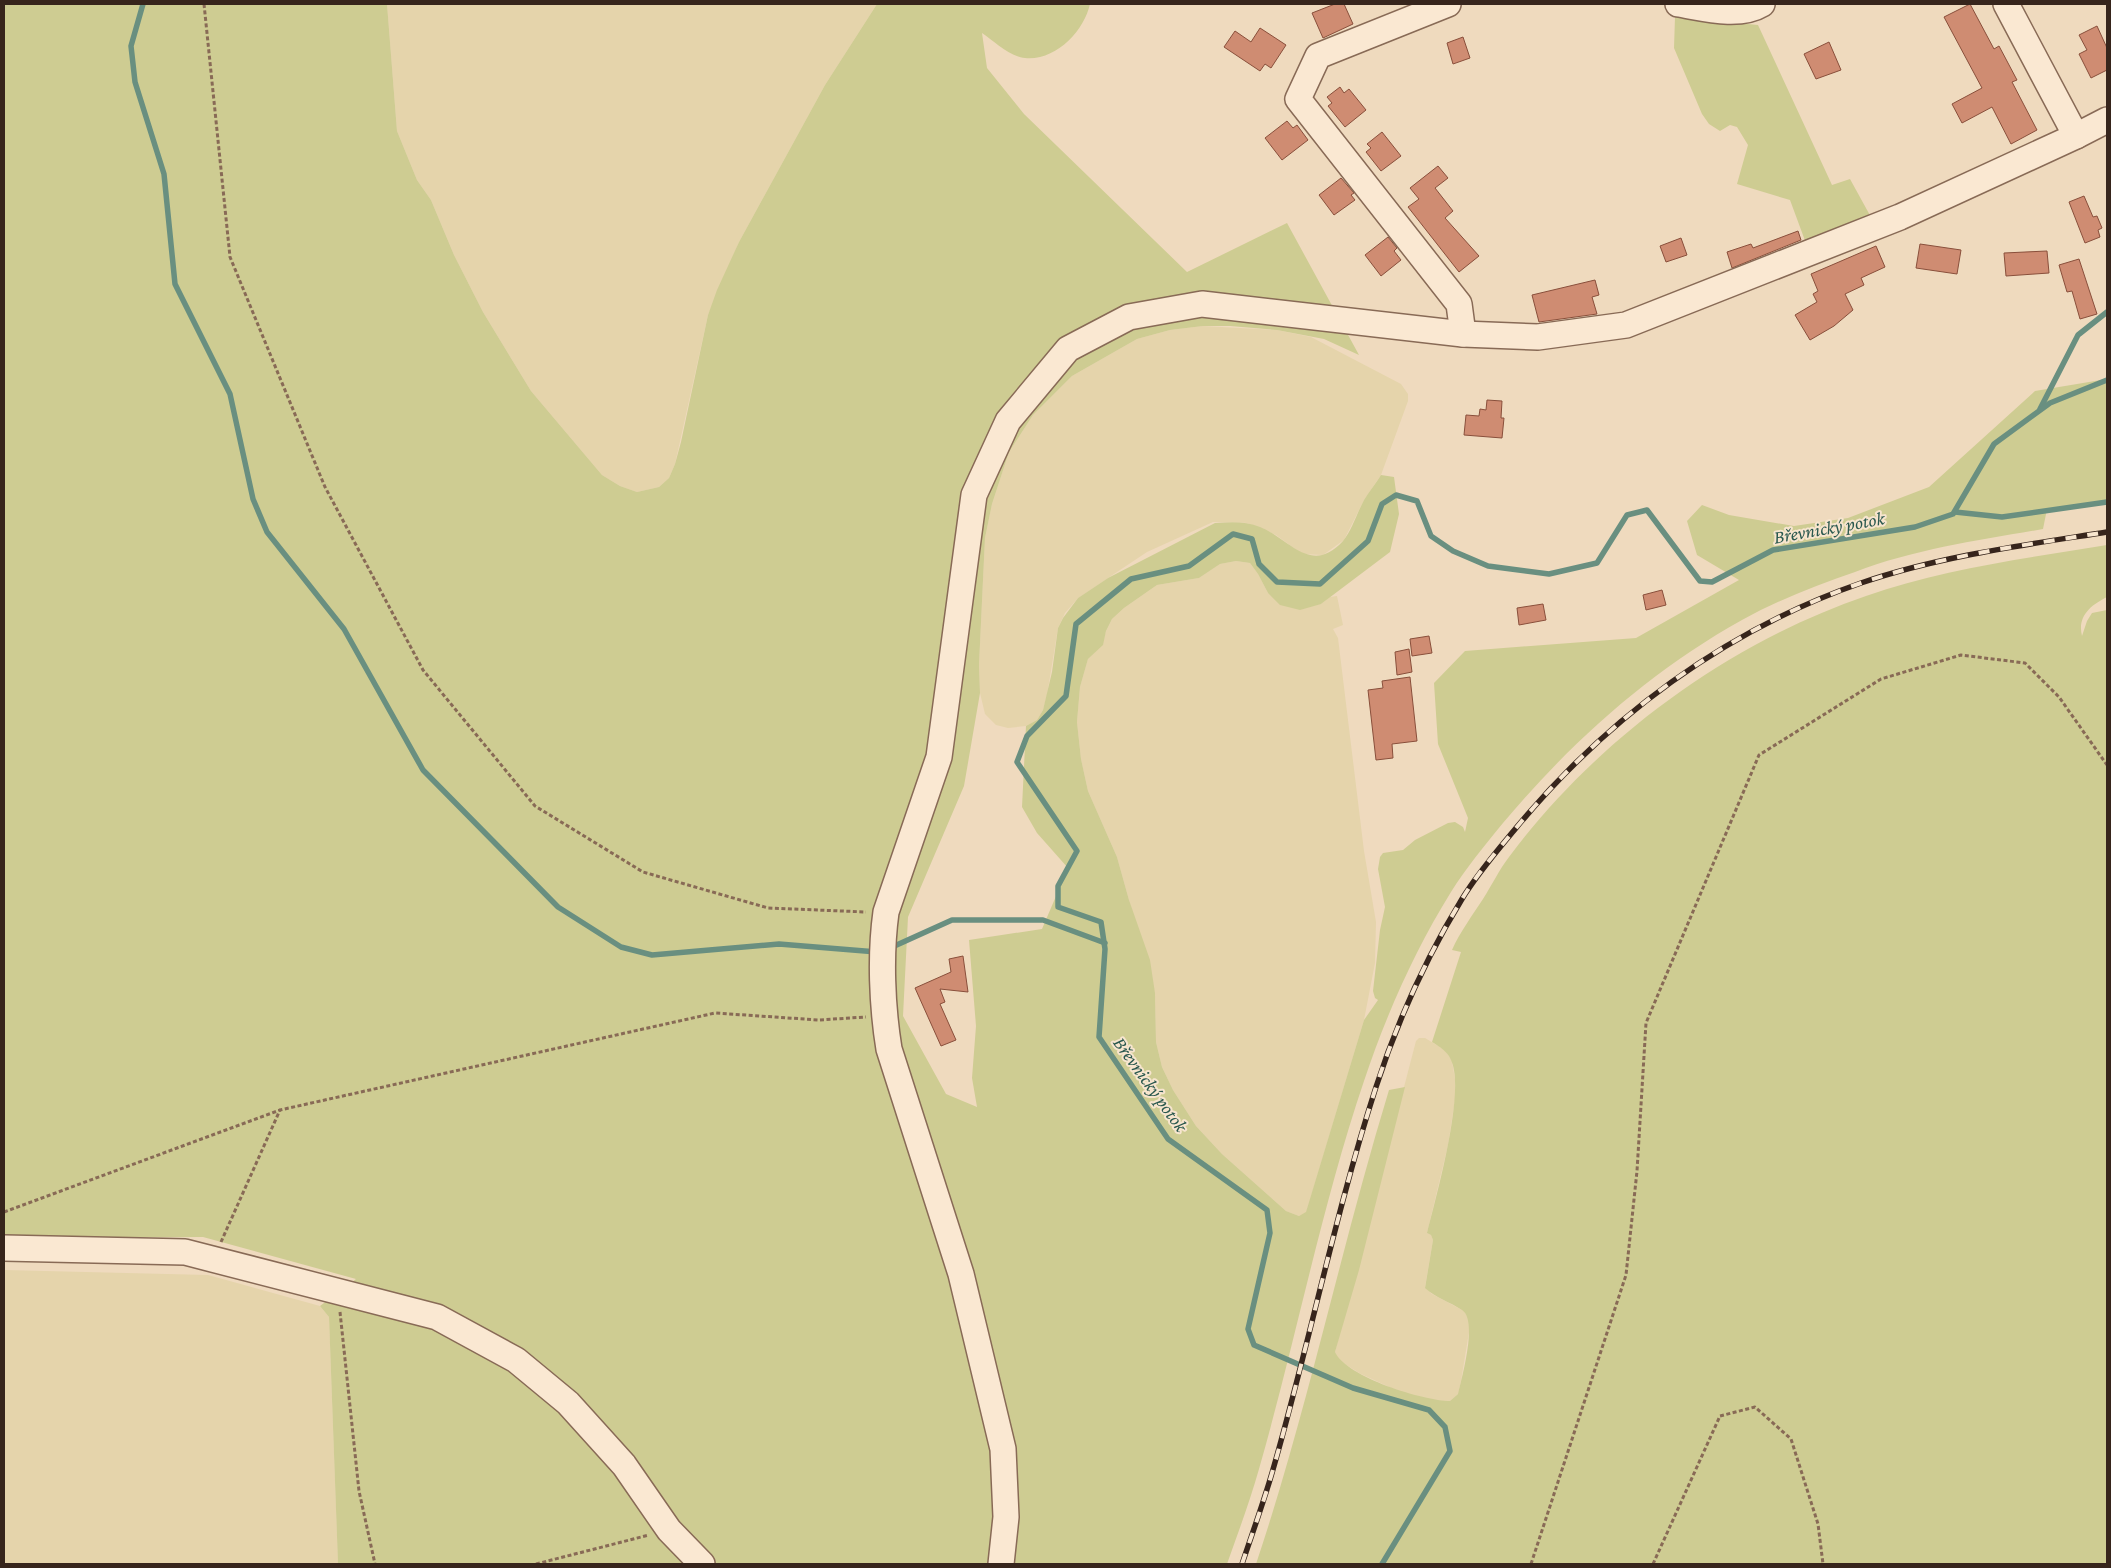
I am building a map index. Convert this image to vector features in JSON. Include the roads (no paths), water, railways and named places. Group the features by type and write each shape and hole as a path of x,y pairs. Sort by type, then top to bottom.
{"street":[{"path":"1448,4 1318,56 1298,99 1459,304 1464,334"},
{"path":"1678,4 1724,12 1756,7 1762,4"},
{"path":"2006,4 2076,136"},
{"path":"1001,1564 1006,1517 1003,1449 961,1274 890,1049 884,1016 884,961 885,924 938,757 974,495 1008,421 1068,349 1129,317 1202,304 1464,334 1538,337 1626,325 1900,217 2107,120"},
{"path":"4,1248 185,1252 437,1318 516,1360 568,1403 624,1465 669,1530 702,1564"}],"waterway":[{"path":"143,4 131,46 135,82 164,174 175,284 230,394 253,499 267,532 344,629 423,770 558,907 621,947 652,955 779,944 877,952"},
{"path":"2040,409 2078,335 2107,312"},
{"name":"Břevnický potok","path":"1382,1564 1450,1451 1445,1427 1429,1410 1353,1388 1254,1345 1248,1329 1270,1233 1267,1210 1168,1139 1099,1037 1105,949 1101,922 1058,907 1058,886 1077,851 1017,762 1027,736 1066,696 1076,624 1131,579 1189,566 1233,534 1252,539 1259,564 1277,582 1320,584 1368,541 1382,504 1396,495 1417,501 1431,536 1453,551 1488,566 1549,574 1597,563 1627,515 1647,510 1700,581 1712,582 1773,550 1915,527 1953,514 1994,444 2050,403 2107,380"},
{"path":"1955,512 2002,517 2107,502"},
{"path":"890,948 952,920 1043,920 1105,943"}],"railway":[{"path":"1242,1564 1269,1485 1361,1135 1393,1038 1413,991 1449,921 1474,881 1516,828 1551,788 1589,750 1629,715 1672,682 1716,652 1763,626 1811,603 1861,583 1921,565 1983,552 2107,532"}]}
